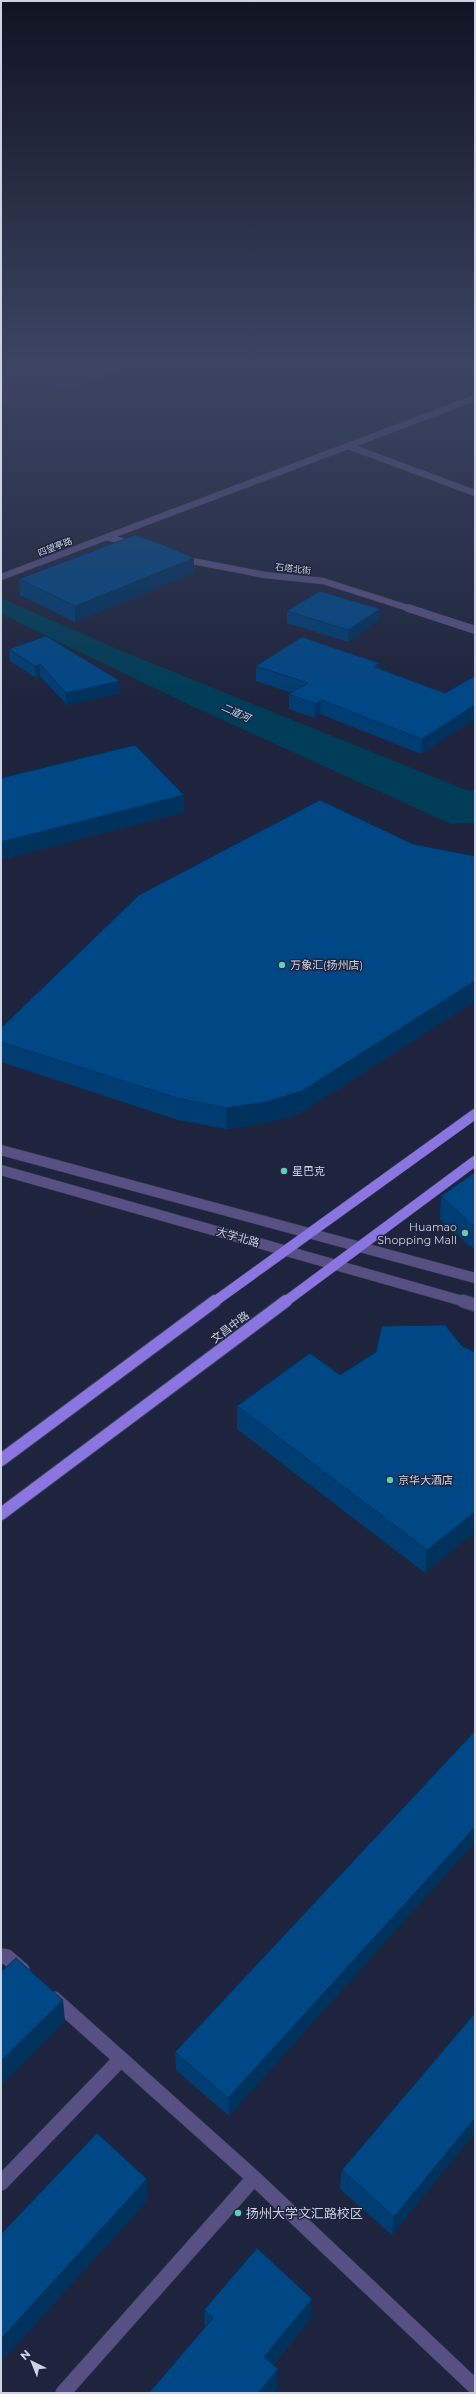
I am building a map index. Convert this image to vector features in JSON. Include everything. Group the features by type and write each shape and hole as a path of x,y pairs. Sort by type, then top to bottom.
{"main road":[{"path":"1,1460 310,1232 475,1114"},
{"name":"文昌中路","path":"1,1514 475,1161"}],"street":[{"name":"四望亭路","path":"1,577 269,476"},
{"path":"428,476 475,493"},
{"path":"107,537 136,546"},
{"name":"石塔北街","path":"172,556 266,575 323,581 475,630"},
{"name":"大学北路","path":"1,1150 310,1232 475,1278"},
{"name":"大学北路","path":"1,1170 475,1305"},
{"path":"1,1956 7,1957 39,1985 254,2178 475,2387"},
{"path":"1,2183 121,2059"},
{"path":"63,2393 254,2178"}],"water":[{"name":"二道河","path":"1,598 124,652 466,790 475,791 475,823 451,824 192,706 1,614"}],"building":[{"path":"135,535 159,543 194,558 75,606 19,579"},
{"path":"320,591 380,609 348,630 287,611"},
{"path":"46,636 120,681 66,693 40,664 35,666 9,649"},
{"path":"302,637 379,663 374,667 445,693 475,676 475,705 422,739 321,700 315,704 289,694 308,683 256,666"},
{"path":"135,745 184,795 1,842 1,778"},
{"name":"万象汇(扬州店)","path":"320,800 413,844 475,856 475,981 302,1091 266,1102 226,1108 177,1098 1,1042 1,1028 139,895"},
{"path":"475,1172 475,1225 471,1224 441,1196"},
{"name":"京华大酒店","path":"445,1325 462,1346 475,1352 475,1512 427,1550 237,1406 310,1353 340,1375 376,1352 382,1326"},
{"path":"475,1731 475,1827 228,2098 175,2052"},
{"path":"16,1958 63,2000 1,2061 1,1972"},
{"path":"475,2013 475,2118 394,2217 342,2170"},
{"path":"97,2133 147,2179 1,2339 1,2234"},
{"path":"257,2248 312,2299 264,2357 278,2369 258,2393 149,2393 213,2318 204,2310"}],"place":[{"name":"万象汇(扬州店)","path":"282,965"},
{"name":"星巴克","path":"284,1171"},
{"name":"Huamao Shopping Mall","path":"465,1233"},
{"name":"京华大酒店","path":"390,1480"},
{"name":"扬州大学文汇路校区","path":"238,2213"}]}
